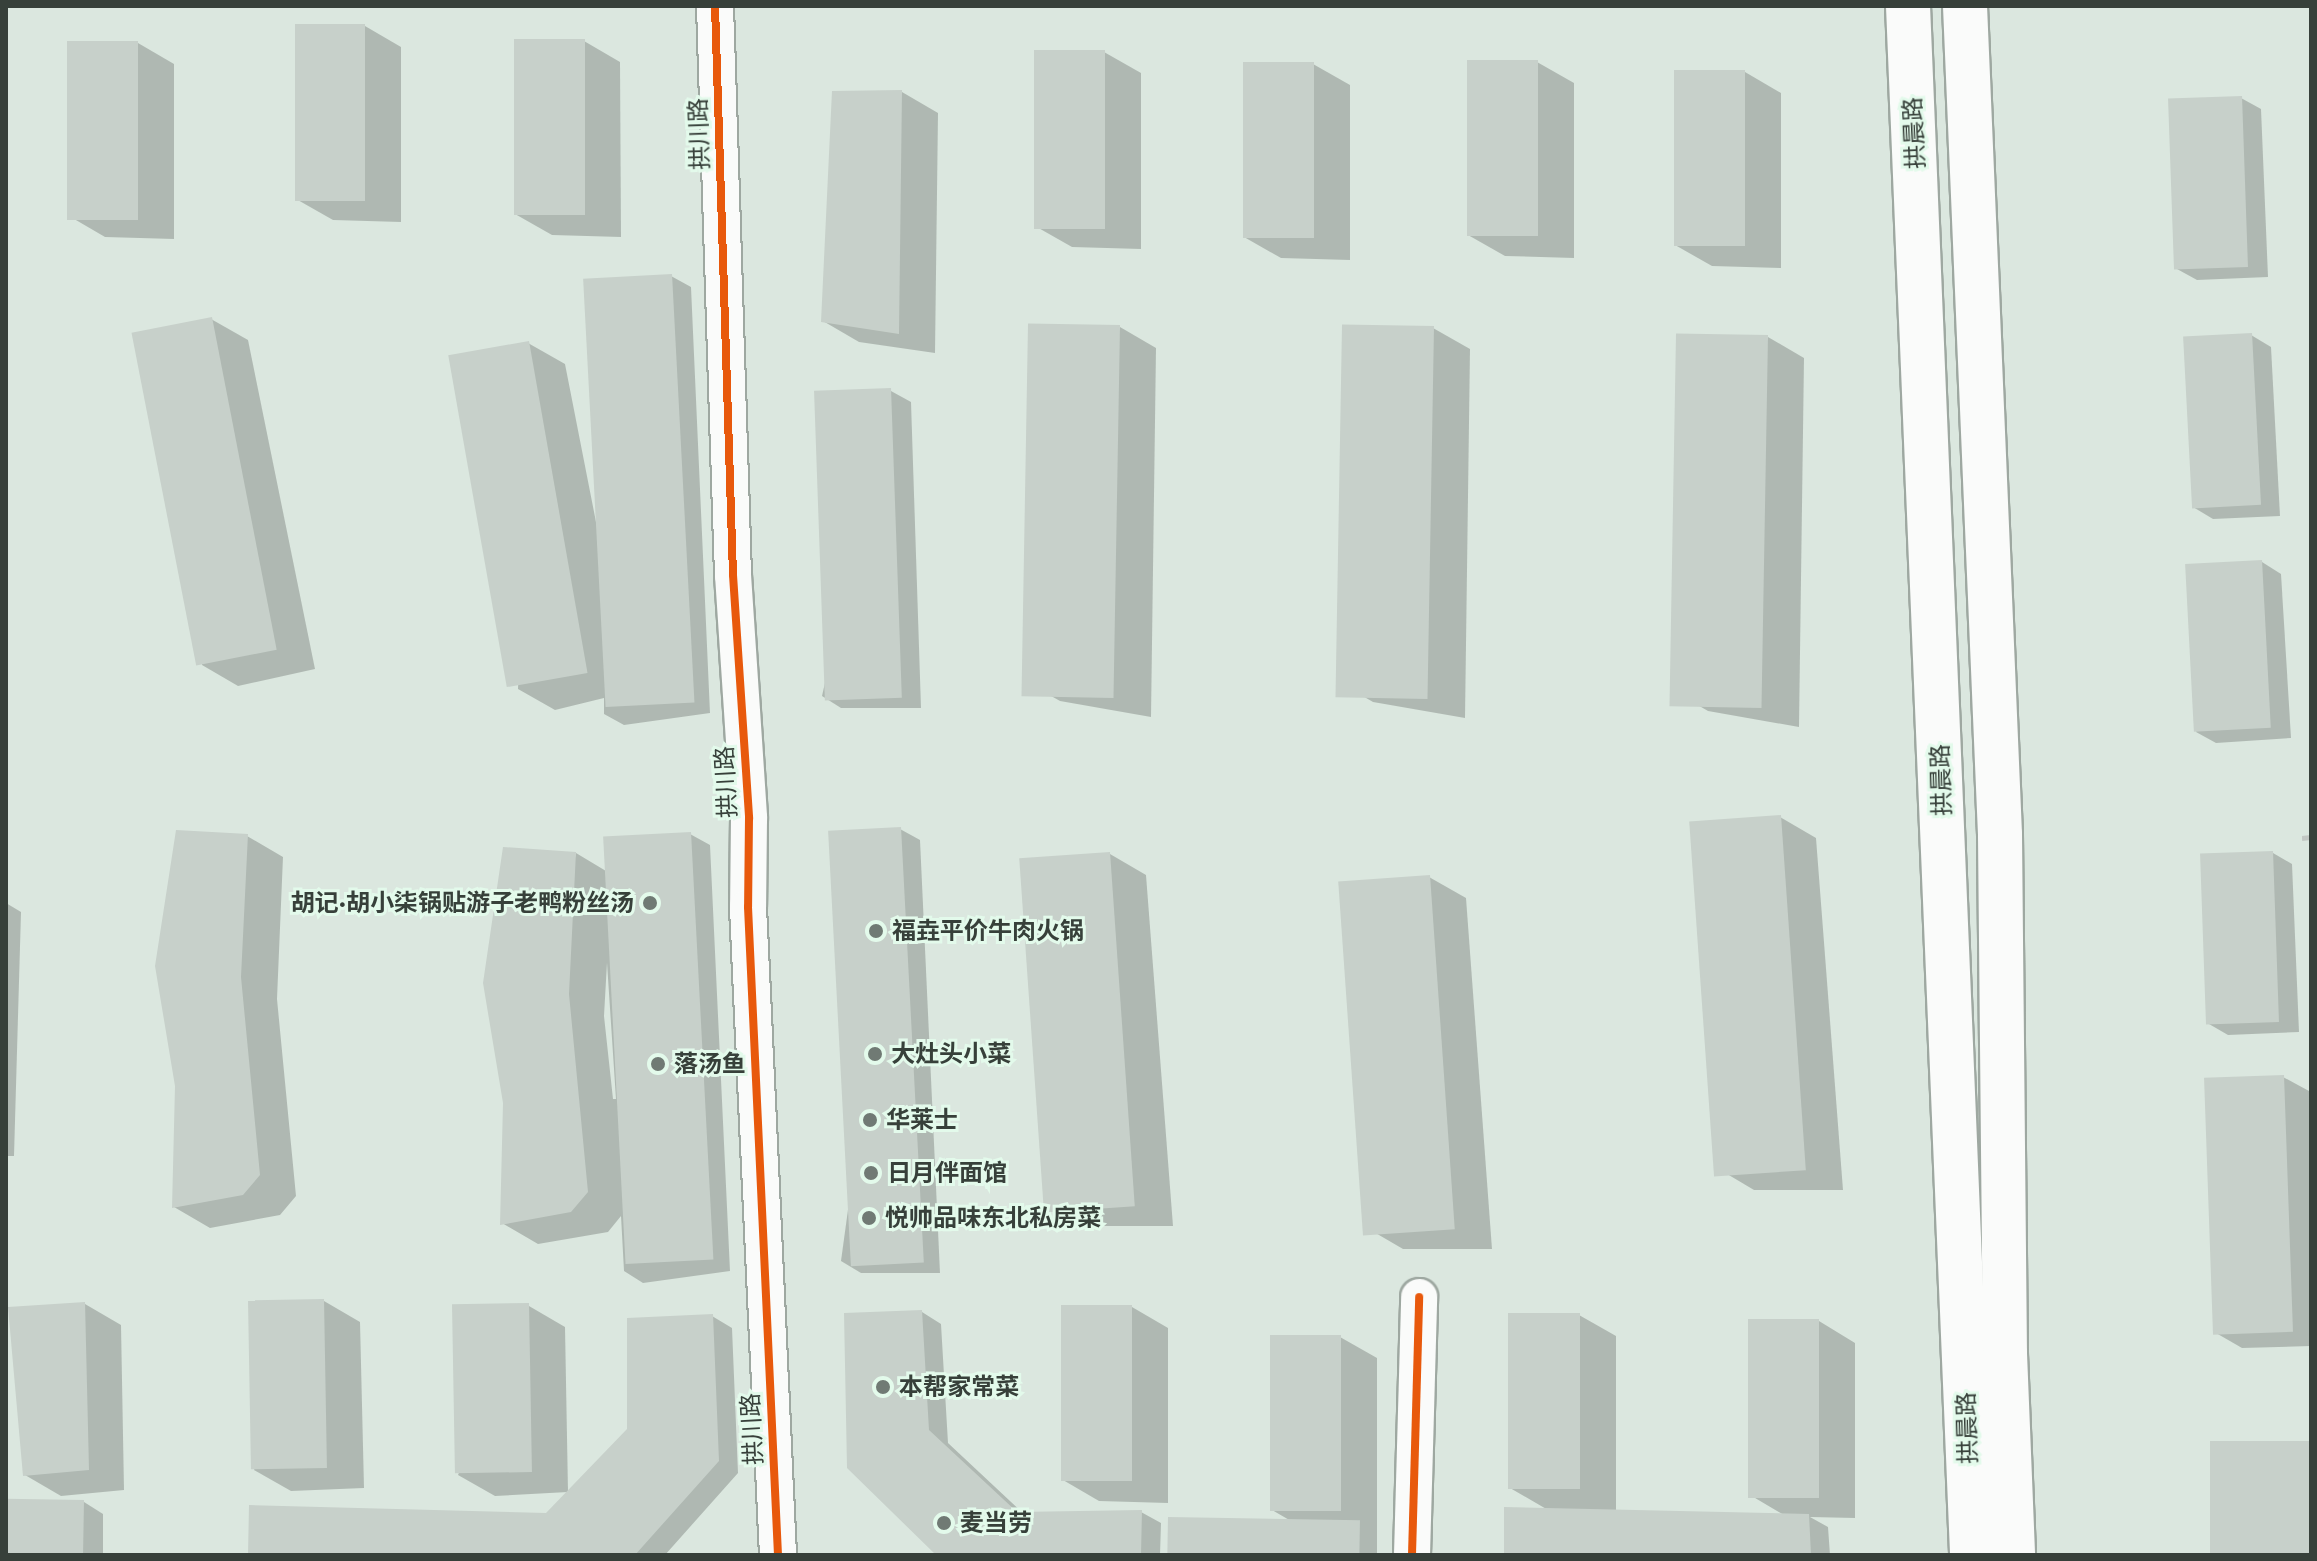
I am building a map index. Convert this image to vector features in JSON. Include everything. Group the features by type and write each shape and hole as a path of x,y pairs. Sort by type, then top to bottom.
{"main road":[{"name":"拱晨路","path":"1908,6 1972,1555"},
{"name":"拱晨路","path":"1965,6 2000,835 2005,1354 2013,1555"}],"street":[{"name":"拱川路","path":"715,6 733,575 749,818 749,923 778,1555"},
{"path":"1412,1555 1419,1297"}],"path":[{"path":"2302,838 2311,837"}],"building":[{"path":"295,24 365,24 365,201 295,201"},
{"path":"514,39 585,39 585,215 514,215"},
{"path":"67,41 138,41 138,220 67,220"},
{"path":"1034,50 1105,50 1105,229 1034,229"},
{"path":"1467,60 1538,60 1538,236 1467,236"},
{"path":"1243,62 1314,62 1314,238 1243,238"},
{"path":"1674,70 1745,70 1745,246 1674,246"},
{"path":"902,90 899,334 821,322 832,91"},
{"path":"2242,96 2248,267 2174,269 2168,99"},
{"path":"672,274 694,702 606,707 583,279"},
{"path":"212,317 277,650 196,665 132,333"},
{"path":"1028,323 1120,325 1113,698 1022,696"},
{"path":"1342,324 1434,326 1427,699 1336,697"},
{"path":"1676,333 1768,335 1761,708 1670,706"},
{"path":"2252,333 2261,505 2192,508 2183,337"},
{"path":"529,341 588,673 507,687 448,355"},
{"path":"891,388 902,698 825,700 814,391"},
{"path":"2262,560 2271,728 2194,732 2185,564"},
{"path":"1781,815 1806,1170 1714,1177 1689,821"},
{"path":"901,827 924,1262 851,1266 828,831"},
{"path":"176,830 248,834 241,977 260,1175 243,1195 172,1208 175,1086 155,966"},
{"path":"691,832 713,1259 626,1264 603,837"},
{"path":"503,847 576,852 569,994 588,1192 571,1212 500,1225 503,1103 483,983"},
{"path":"2273,851 2279,1022 2206,1024 2200,854"},
{"path":"1110,852 1135,1206 1044,1212 1019,858"},
{"path":"1430,875 1455,1229 1363,1236 1338,881"},
{"path":"2284,1075 2293,1332 2213,1335 2204,1078"},
{"path":"324,1299 327,1468 251,1469 248,1300"},
{"path":"85,1302 89,1470 23,1476 8,1307"},
{"path":"529,1303 532,1472 455,1473 452,1304"},
{"path":"1061,1305 1132,1305 1132,1481 1061,1481"},
{"path":"922,1310 929,1430 1017,1512 1142,1510 1141,1555 936,1555 847,1468 844,1313"},
{"path":"1508,1313 1580,1313 1580,1489 1508,1489"},
{"path":"713,1314 719,1461 635,1555 248,1555 249,1505 546,1513 627,1429 627,1318"},
{"path":"1748,1319 1819,1319 1819,1498 1748,1498"},
{"path":"1270,1335 1341,1335 1341,1511 1270,1511"},
{"path":"2210,1441 2311,1441 2311,1555 2210,1555"},
{"path":"6,1499 84,1500 83,1555 6,1554"},
{"path":"1504,1507 1809,1514 1811,1555 1504,1555"},
{"path":"1168,1517 1360,1520 1359,1555 1167,1555"}],"cycle path":[{"path":"715,6 733,575 749,818 748,907 778,1555"},
{"path":"1412,1555 1419,1297"}],"place":[{"name":"胡记·胡小柒锅贴游子老鸭粉丝汤","path":"650,903"},
{"name":"福垚平价牛肉火锅","path":"876,931"},
{"name":"大灶头小菜","path":"875,1054"},
{"name":"落汤鱼","path":"658,1064"},
{"name":"华莱士","path":"870,1120"},
{"name":"日月伴面馆","path":"871,1173"},
{"name":"悦帅品味东北私房菜","path":"869,1218"},
{"name":"本帮家常菜","path":"883,1387"},
{"name":"麦当劳","path":"944,1523"}]}
